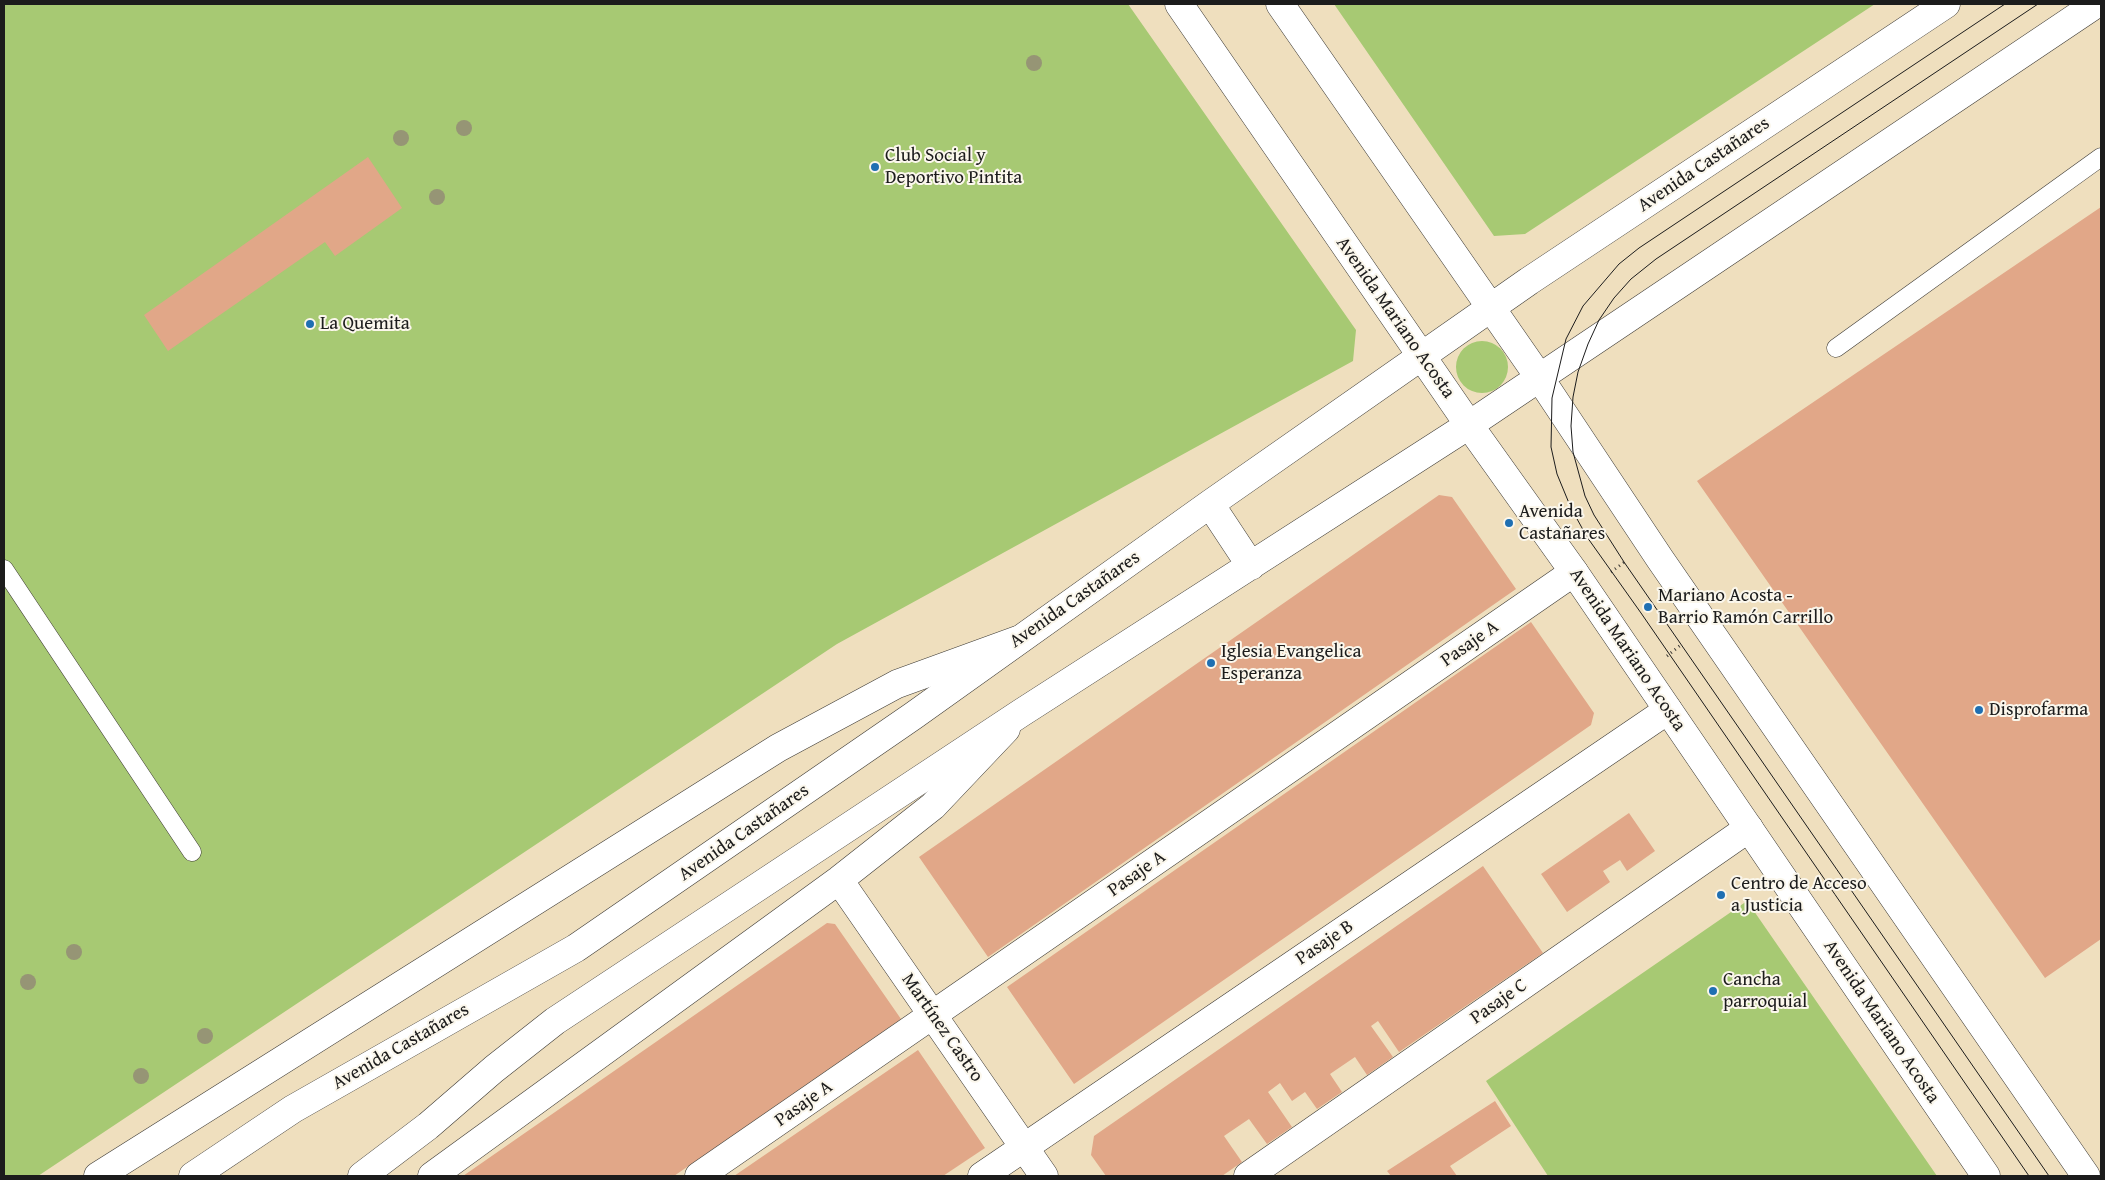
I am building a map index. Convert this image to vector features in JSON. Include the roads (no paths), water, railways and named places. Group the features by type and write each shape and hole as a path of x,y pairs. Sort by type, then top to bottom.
{"main road":[{"name":"Avenida Mariano Acosta","path":"1179,4 1469,425 1581,582 1986,1176"},
{"path":"1280,4 1539,377 1648,542 2086,1176"},
{"name":"Avenida Castañares","path":"192,1176 293,1109 576,948 913,716 1210,504 1490,309 1946,4"},
{"path":"363,1175 428,1126 494,1069 555,1021 1021,713 1469,425 2096,4"},
{"path":"1210,504 1251,566"},
{"name":"Pasaje A","path":"699,1176 933,1015 1581,582"},
{"path":"98,1176 778,748 897,684 1018,640"},
{"name":"Pasaje B","path":"982,1176 1668,710"},
{"path":"432,1176 839,880 933,806 1021,713"},
{"name":"Pasaje C","path":"1248,1176 1749,828"},
{"name":"Martínez Castro","path":"839,880 1044,1176"}],"lane":[{"path":"1836,348 2101,157"},
{"path":"4,570 192,852"}],"tram line":[{"path":"2005,4 1639,248 1619,264 1583,306 1566,339 1552,398 1551,447 1557,474 1571,508 1587,537 2029,1176"},
{"path":"2038,4 1656,259 1631,279 1614,298 1599,320 1588,344 1578,372 1573,397 1571,426 1573,452 1585,496 1594,515 1624,562 2049,1176"}],"place":[{"name":"Club Social y Deportivo Pintita","path":"875,167"},
{"name":"La Quemita","path":"310,324"},
{"name":"Avenida Castañares","path":"1509,523"},
{"name":"Mariano Acosta - Barrio Ramón Carrillo","path":"1648,607"},
{"name":"Iglesia Evangelica Esperanza","path":"1211,663"},
{"name":"Disprofarma","path":"1979,710"},
{"name":"Centro de Acceso a Justicia","path":"1721,895"},
{"name":"Cancha parroquial","path":"1713,991"}]}
